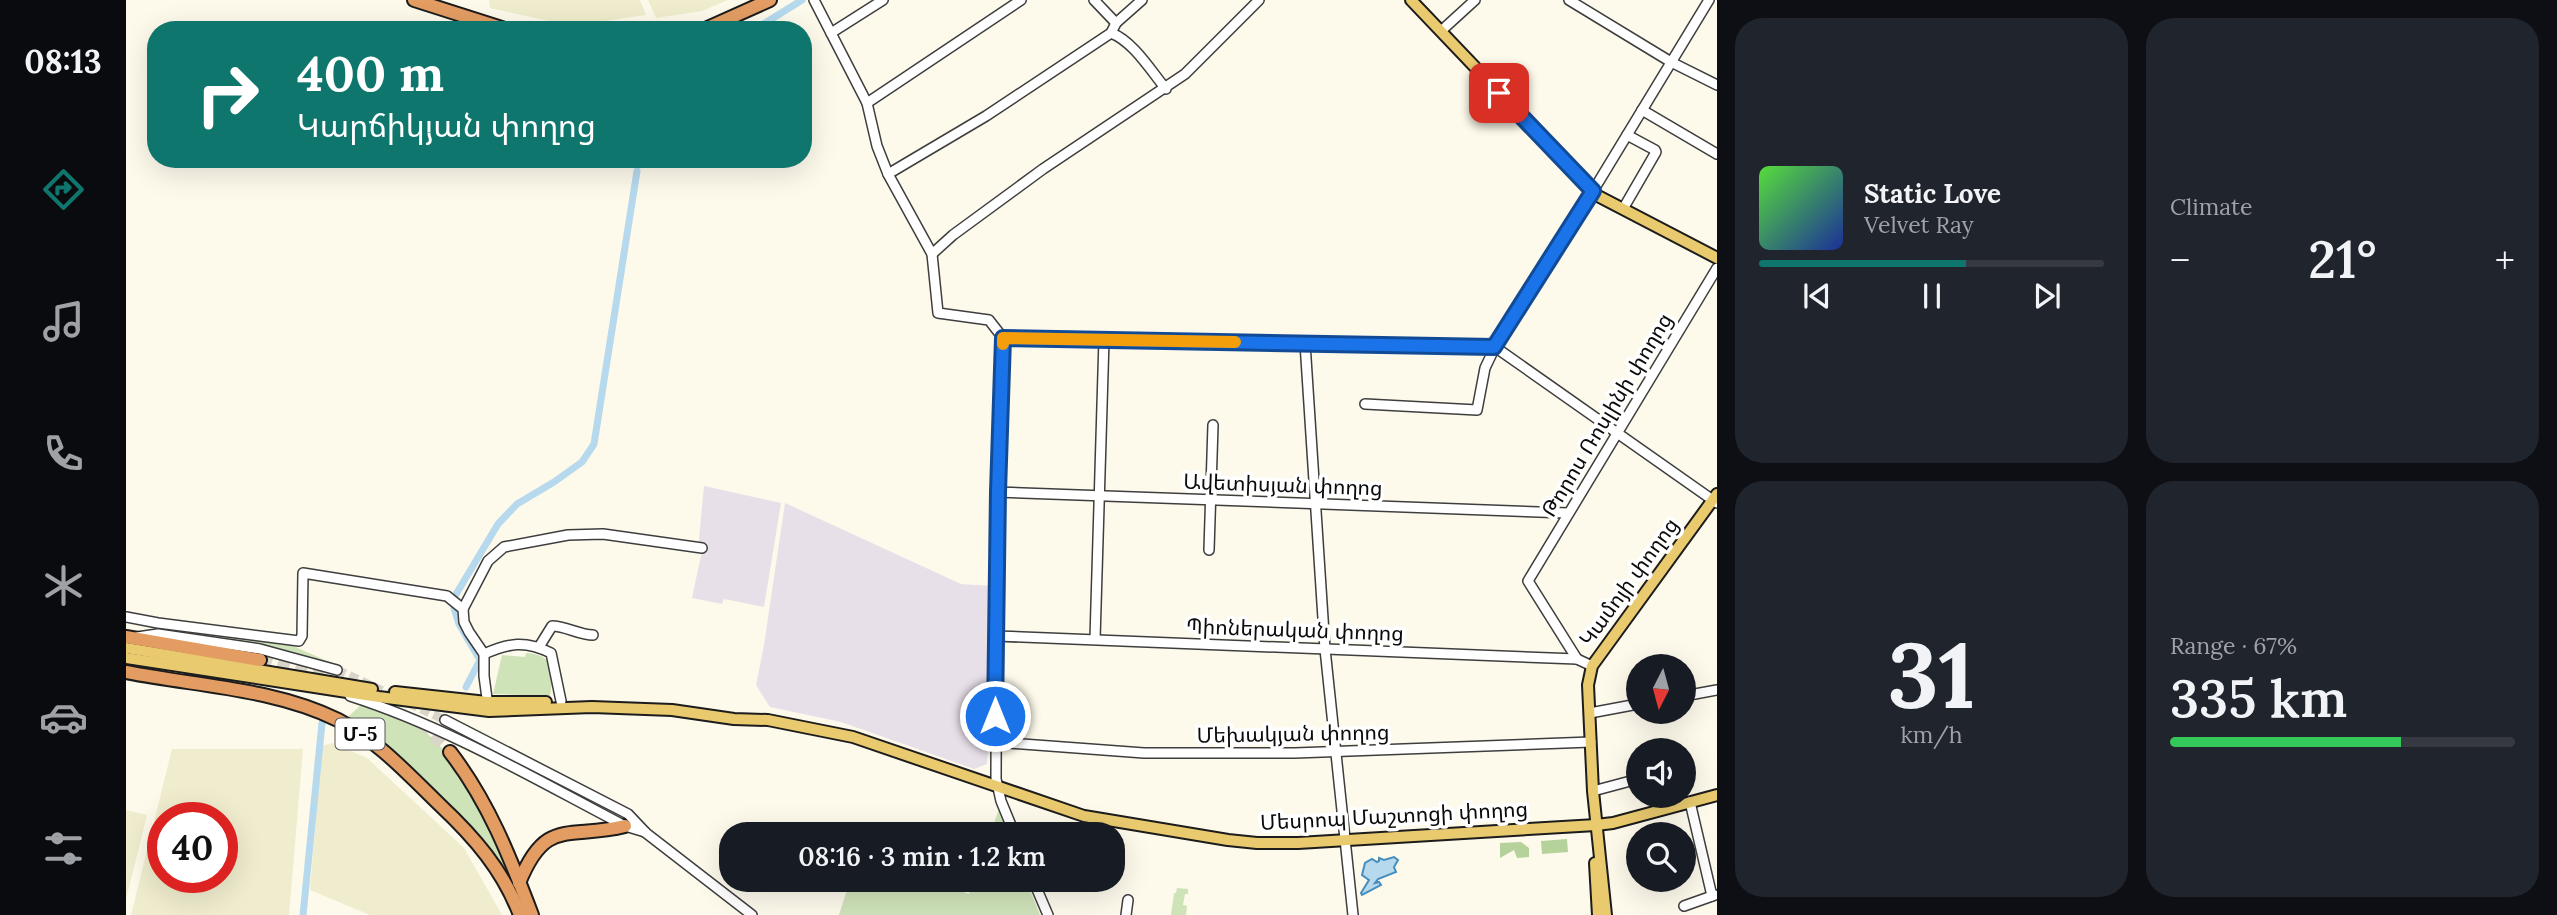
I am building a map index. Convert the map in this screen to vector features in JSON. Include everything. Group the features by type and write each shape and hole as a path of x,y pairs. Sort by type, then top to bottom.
{"highway":[{"path":"414,0 480,21"},
{"path":"723,21 770,0"},
{"path":"129,641 260,660"},
{"name":"Մ-5","path":"126,672 270,697 301,705 337,720 363,736 417,783 487,853 503,877 520,915"},
{"path":"450,752 468,775 486,806 532,915"},
{"path":"520,883 542,843 560,834 625,826"}],"main road":[{"path":"1411,0 1593,191 1717,258"},
{"name":"Կամոյի փողոց","path":"1596,825 1588,685 1592,666 1716,499"},
{"path":"129,641 488,707 561,701 657,703 751,718"},
{"path":"126,658 328,690 488,707 633,707 734,719 751,718"},
{"name":"Մեսրոպ Մաշտոցի փողոց","path":"751,718 817,728 853,737 1084,816 1258,843 1596,825 1665,808"},
{"name":"Մեսրոպ Մաշտոցի փողոց","path":"1696,800 1717,795"},
{"path":"1596,825 1594,839 1598,915"},
{"path":"1596,825 1600,838 1606,915"}],"street":[{"path":"814,0 867,103 877,146 888,174 932,254 938,313 989,320 1003,338 995,742 998,788 1010,822"},
{"path":"831,33 883,0"},
{"path":"867,103 1021,0"},
{"path":"1094,0 1116,23"},
{"path":"888,174 986,116 1111,33 1116,23 1142,0"},
{"path":"932,254 953,235 1043,169 1166,89 1185,74 1259,0"},
{"path":"1441,31 1475,0"},
{"path":"1569,0 1671,62 1717,85"},
{"path":"1365,404 1477,410 1485,368 1494,347 1709,0"},
{"path":"1111,33 1135,52 1166,89"},
{"path":"1642,110 1717,154"},
{"path":"1623,209 1656,152 1627,135"},
{"name":"Թորոս Ռոսլինի փողոց","path":"1577,659 1528,581 1717,268"},
{"path":"1003,338 1494,347 1615,433 1716,499"},
{"path":"1096,639 1104,340"},
{"path":"1305,343 1325,649 1353,915"},
{"path":"1209,550 1213,425"},
{"name":"Ավետիսյան փողոց","path":"998,492 1568,513"},
{"path":"488,707 484,654 464,622 463,609 488,561 504,547 554,537 603,534 702,548"},
{"path":"129,641 158,628 299,641 302,636 303,573 447,596 463,609"},
{"path":"126,617 158,628 260,649 337,670"},
{"path":"539,647 552,626 580,635 593,635"},
{"name":"Պիոներական փողոց","path":"996,636 1577,659 1592,666"},
{"path":"484,654 507,644 539,647 551,653 561,701"},
{"path":"328,690 389,708 444,732 625,826 646,833"},
{"path":"1696,694 1717,690"},
{"path":"1590,713 1626,706"},
{"path":"445,720 628,814 646,833 752,915"},
{"name":"Մեխակյան փողոց","path":"995,742 1144,753 1336,752 1591,742"},
{"path":"1593,791 1626,782"},
{"path":"1684,906 1714,895 1691,808"},
{"path":"1705,868 1717,865"},
{"path":"1038,892 1048,915"},
{"path":"1126,915 1128,900"}],"shaded area":[{"path":"489,0 640,0 646,15 605,21 548,21 490,8"},
{"path":"648,0 728,0 702,11 656,18"},
{"path":"704,486 781,503 764,607 724,599 722,604 692,598 702,551 698,550"},
{"path":"785,503 961,584 993,586 987,764 974,769 841,722 770,707 756,685"},
{"path":"332,743 367,758 464,848 502,915 370,915 310,890 322,746"},
{"path":"172,749 303,749 289,915 131,915 147,850 147,893 238,893 238,802 159,802"},
{"path":"126,810 147,815 126,899"}],"green space":[{"path":"183,630 293,646 334,664 333,667 267,646 182,635"},
{"path":"526,653 543,657 551,666 550,696 493,694 502,655 525,657"},
{"path":"363,703 398,715 427,733 445,751 486,817 528,915 470,828 377,737 348,717"},
{"path":"999,809 1004,822 994,822"},
{"path":"1567,839 1568,852 1542,854 1541,841"},
{"path":"1521,842 1529,848 1529,857 1517,858 1514,850 1500,858 1500,843"},
{"path":"1177,888 1188,889 1183,905 1187,906 1186,915 1171,915"},
{"path":"846,892 1031,892 1040,915 839,915"}],"water":[{"path":"1394,857 1398,860 1394,867 1396,872 1378,879 1375,883 1379,882 1381,885 1362,895 1369,880 1362,875 1365,863 1372,859 1377,862 1379,858 1384,860"}],"waterway":[{"path":"768,21 802,0"},
{"path":"455,596 498,524 517,504 582,462 594,444 637,171"},
{"path":"454,608 459,624 480,660 466,687"},
{"path":"303,915 322,723"}],"tunnel":[{"path":"260,660 322,678"},
{"path":"337,670 396,697"},
{"path":"409,703 445,720"},
{"path":"421,722 450,752"}],"slow traffic":[{"path":"1003,344 1003,338 1235,342"}],"route":[{"path":"995,716 1003,338 1494,347 1593,191 1499,93"}]}
